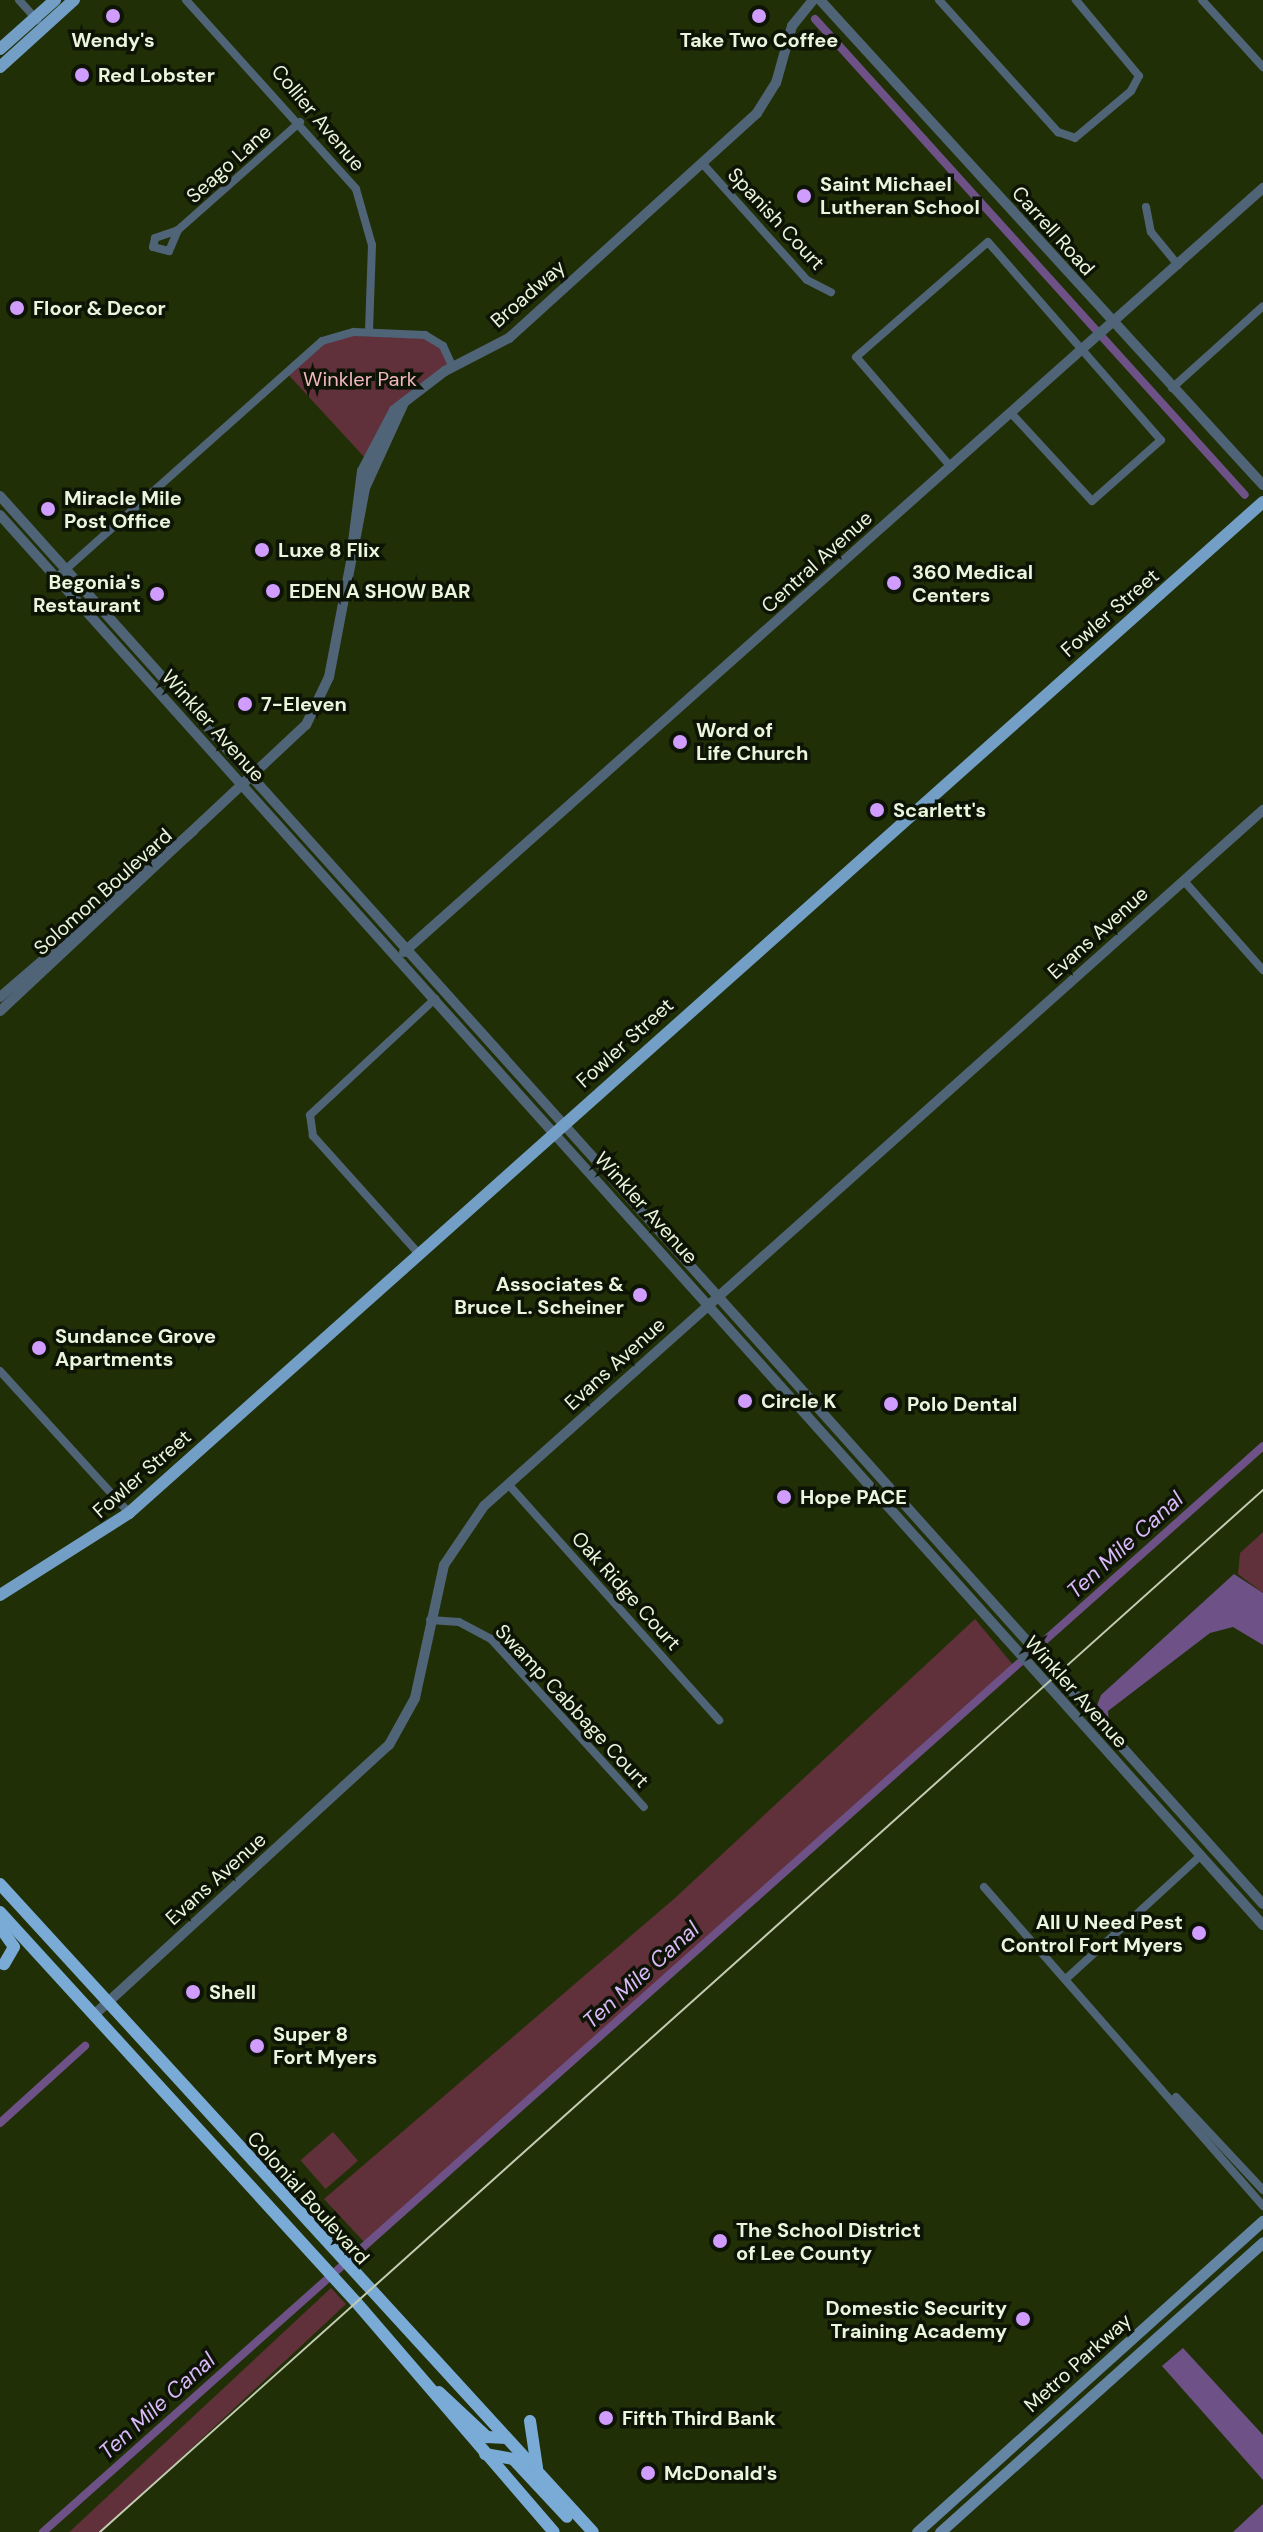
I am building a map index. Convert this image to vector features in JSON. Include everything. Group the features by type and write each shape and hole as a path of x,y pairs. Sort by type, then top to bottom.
{"highway":[{"name":"Colonial Boulevard","path":"0,1884 352,2277 593,2532"},
{"name":"Colonial Boulevard","path":"0,1912 321,2263 554,2532"},
{"path":"0,1927 14,1947 4,1964"},
{"path":"211,2142 246,2159"},
{"path":"235,2169 266,2181"},
{"path":"423,2381 487,2437 506,2438"},
{"path":"530,2421 540,2475"},
{"path":"485,2454 513,2459 583,2532"}],"main road":[{"path":"0,67 55,0"},
{"path":"0,49 74,0"},
{"name":"Fowler Street","path":"0,1595 129,1513 1263,502"},
{"name":"Metro Parkway","path":"917,2532 1263,2221"},
{"name":"Metro Parkway","path":"940,2532 1263,2242"}],"street":[{"path":"19,0 39,22"},
{"name":"Collier Avenue","path":"186,0 350,179 367,218 369,332"},
{"name":"Broadway","path":"453,367 509,338 763,107 789,33 813,0"},
{"name":"Carrell Road","path":"820,0 1109,325 1263,485"},
{"path":"939,0 1058,132 1075,138 1131,91 1139,76 1076,0"},
{"path":"1202,0 1263,67"},
{"name":"Seago Lane","path":"178,230 300,122"},
{"name":"Spanish Court","path":"702,163 807,280 831,292"},
{"name":"Central Avenue","path":"408,951 1263,188"},
{"path":"1146,207 1151,232 1178,265"},
{"path":"951,467 856,357 967,255 993,244 1088,345 1160,432 1160,444 1145,459 1089,500 1011,413"},
{"path":"1172,388 1263,306"},
{"path":"56,578 312,347 334,335 369,332 430,336 453,367"},
{"name":"Solomon Boulevard","path":"0,997 244,787 293,741 323,694 374,462 404,403 453,367"},
{"name":"Winkler Avenue","path":"0,496 408,951 709,1306 1009,1646 1263,1925"},
{"name":"Winkler Avenue","path":"0,515 390,950 719,1298 1263,1904"},
{"name":"Evans Avenue","path":"95,2014 381,1754 415,1698 429,1620 454,1545 508,1484 1263,810"},
{"name":"Solomon Boulevard","path":"0,1011 193,831"},
{"path":"1184,881 1263,970"},
{"path":"390,950 408,951"},
{"path":"419,1254 313,1136 310,1115 435,999"},
{"path":"0,1371 129,1513"},
{"name":"Oak Ridge Court","path":"508,1484 719,1720"},
{"name":"Swamp Cabbage Court","path":"429,1620 459,1622 491,1639 644,1807"},
{"path":"1116,1763 1151,1780"},
{"path":"1067,1978 1200,1856 1216,1860 1253,1894"},
{"path":"984,1887 1144,2066 1263,2206"},
{"path":"1144,2066 1263,2190"}],"green space":[{"name":"Winkler Park","path":"334,335 436,339 453,367 394,410 366,459 285,371"},
{"path":"1263,1532 1263,1593 1238,1574 1240,1553"},
{"path":"975,1619 1014,1666 366,2244 324,2199 675,1898"},
{"path":"333,2132 358,2161 325,2189 301,2160"},
{"path":"331,2288 346,2304 102,2532 69,2532"}],"shaded area":[{"path":"1234,1574 1263,1593 1263,1645 1233,1627 1210,1633 1108,1711 1109,1722 1096,1708 1101,1695"},
{"path":"1183,2348 1263,2435 1263,2480 1162,2366"},
{"path":"1263,2504 1263,2532 1233,2532"}],"waterway":[{"path":"815,19 1245,495"},
{"name":"Ten Mile Canal","path":"43,2532 1263,1446"},
{"path":"0,2123 85,2046"}],"railway":[{"path":"100,2532 1263,1490"}],"place":[{"name":"Wendy's","path":"113,16"},
{"name":"Take Two Coffee","path":"759,16"},
{"name":"Red Lobster","path":"82,75"},
{"name":"Saint Michael Lutheran School","path":"804,196"},
{"name":"Floor & Decor","path":"17,308"},
{"name":"Miracle Mile Post Office","path":"48,509"},
{"name":"Luxe 8 Flix","path":"262,550"},
{"name":"360 Medical Centers","path":"894,583"},
{"name":"EDEN A SHOW BAR","path":"273,591"},
{"name":"Begonia's Restaurant","path":"157,594"},
{"name":"7-Eleven","path":"245,704"},
{"name":"Word of Life Church","path":"680,742"},
{"name":"Scarlett's","path":"877,810"},
{"name":"Associates & Bruce L. Scheiner","path":"640,1295"},
{"name":"Sundance Grove Apartments","path":"39,1348"},
{"name":"Circle K","path":"745,1401"},
{"name":"Polo Dental","path":"891,1404"},
{"name":"Hope PACE","path":"784,1497"},
{"name":"All U Need Pest Control Fort Myers","path":"1199,1933"},
{"name":"Shell","path":"193,1992"},
{"name":"Super 8 Fort Myers","path":"257,2046"},
{"name":"The School District of Lee County","path":"720,2241"},
{"name":"Domestic Security Training Academy","path":"1023,2319"},
{"name":"Fifth Third Bank","path":"606,2418"},
{"name":"McDonald's","path":"648,2473"}]}
